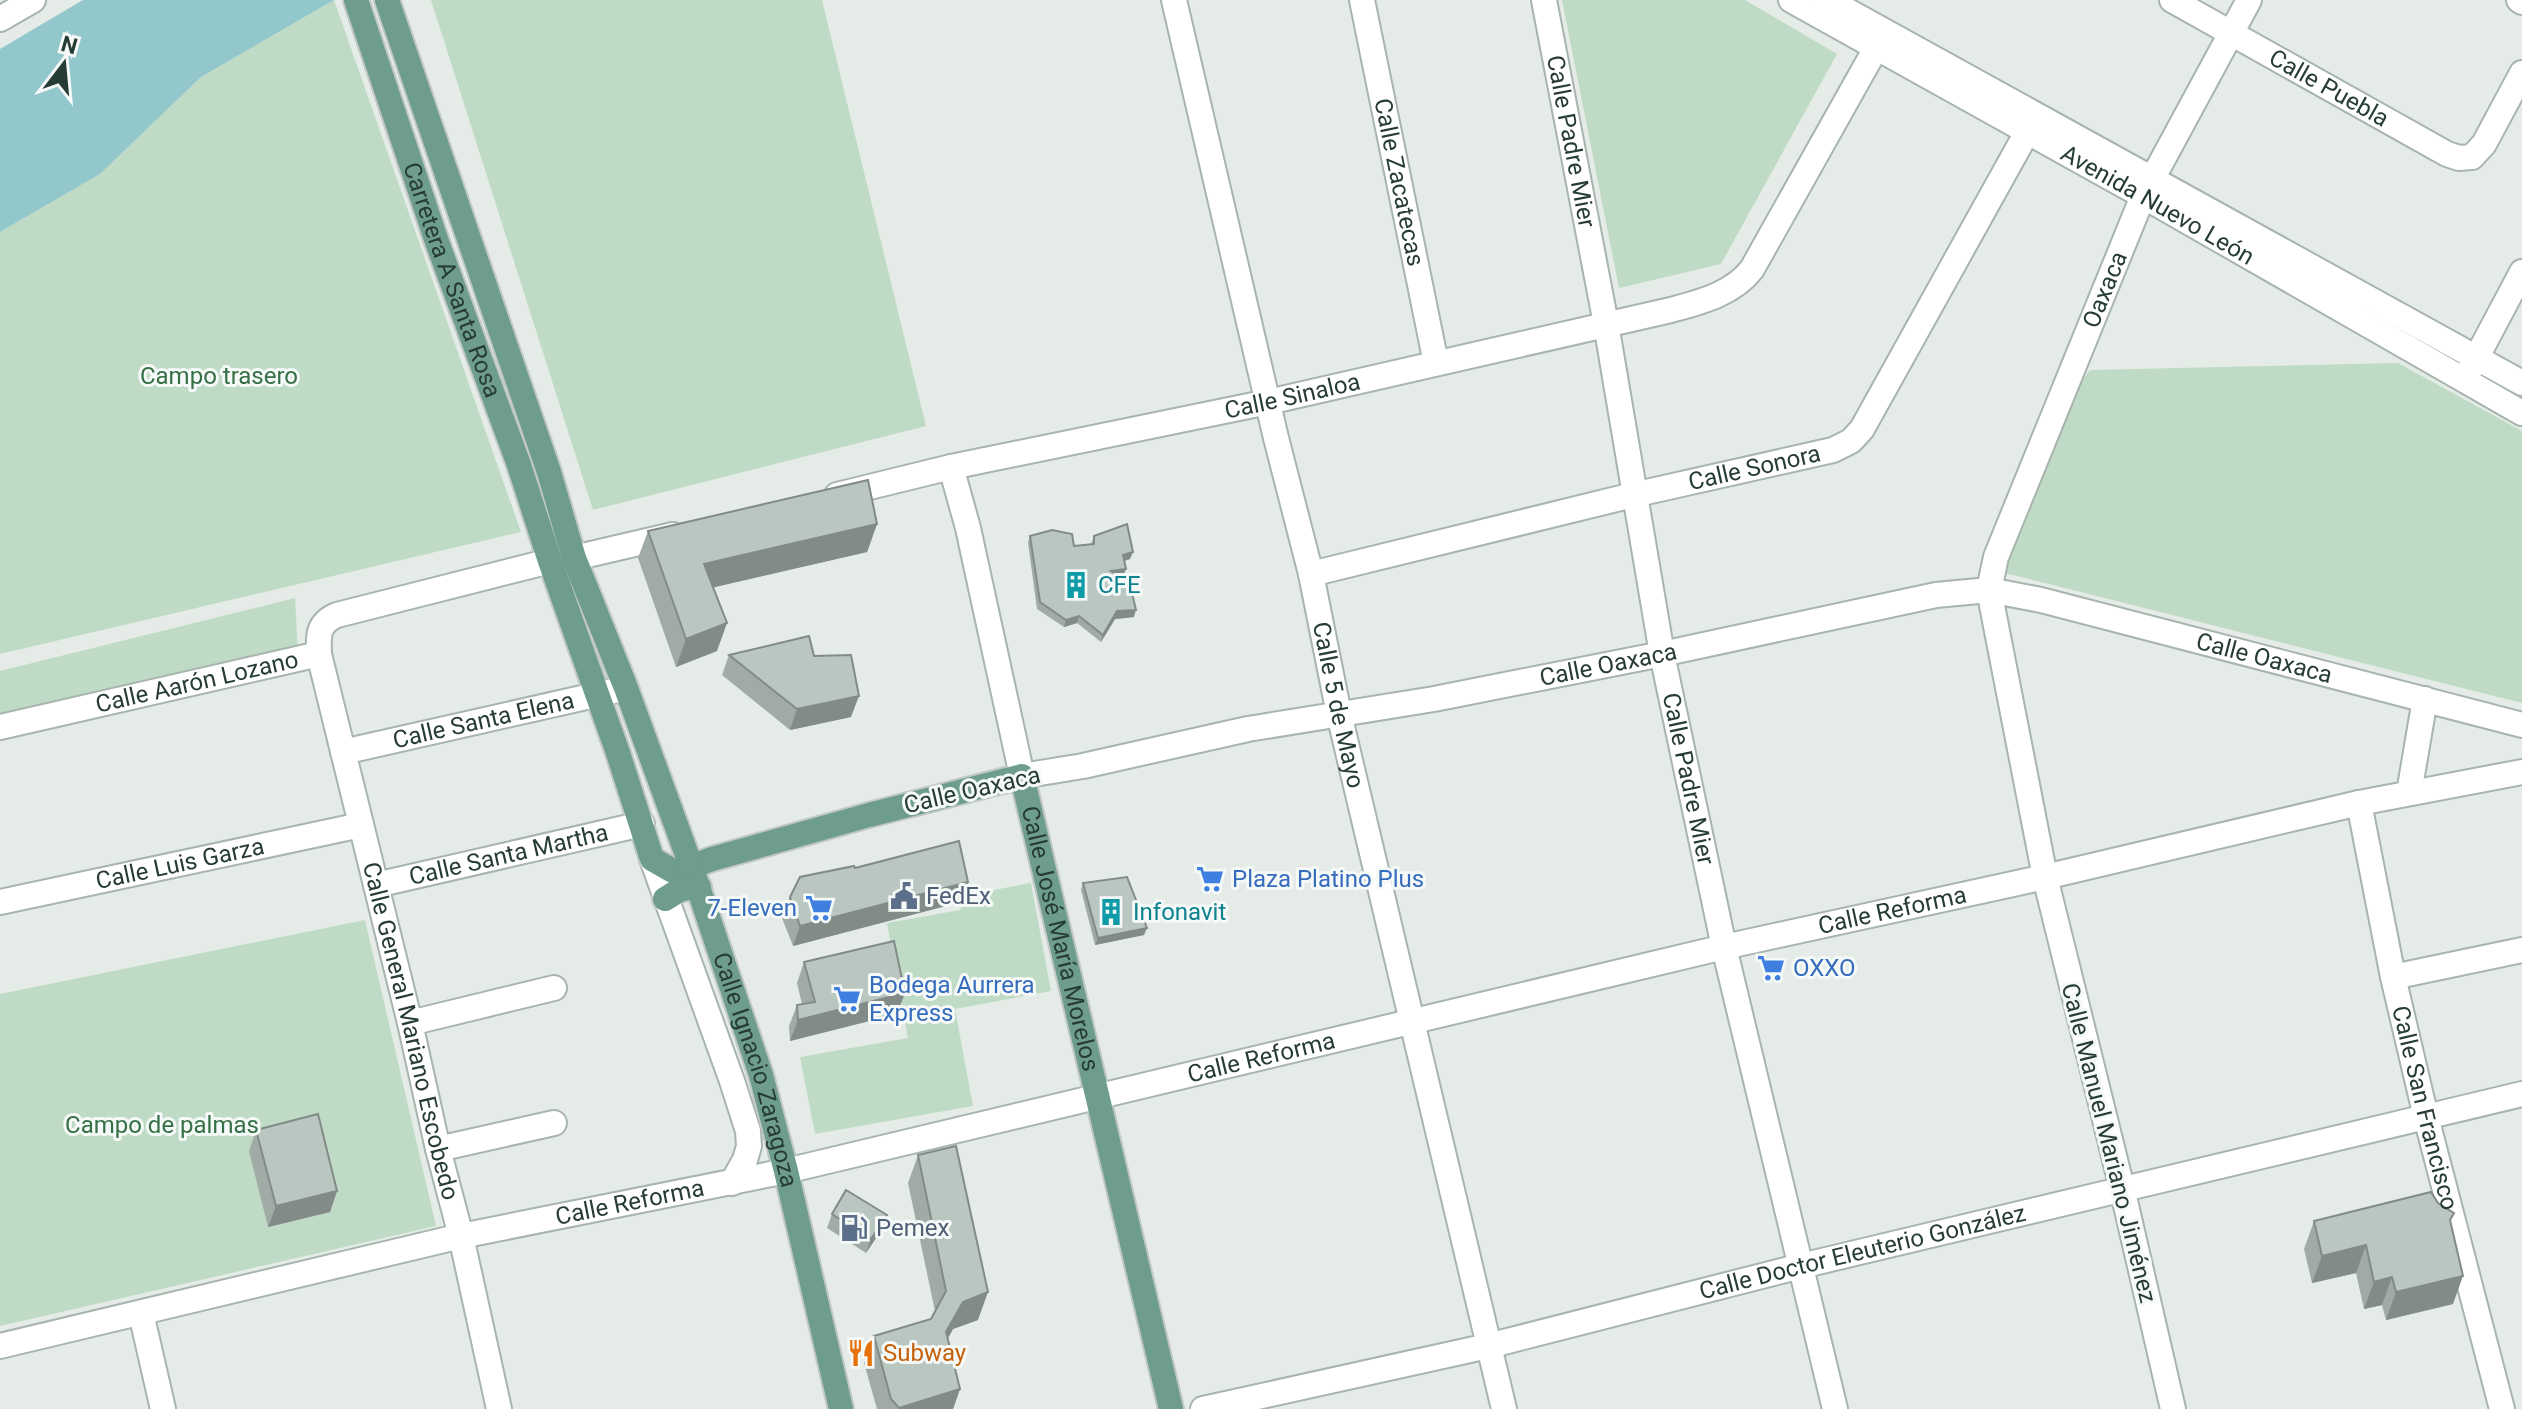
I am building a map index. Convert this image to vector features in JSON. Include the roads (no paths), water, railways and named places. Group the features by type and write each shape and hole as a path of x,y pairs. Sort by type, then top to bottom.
{"main road":[{"name":"Carretera A Santa Rosa","path":"387,0 549,472 574,558"},
{"name":"Carretera A Santa Rosa","path":"359,9 437,242 519,465 596,694"},
{"name":"Calle Ignacio Zaragoza","path":"574,558 626,688 695,877 761,1075 841,1409"},
{"name":"Calle Ignacio Zaragoza","path":"596,694 652,859"},
{"name":"Calle Oaxaca","path":"665,899 695,877 869,815 1022,776"},
{"name":"Calle José María Morelos","path":"1022,776 1171,1409"},
{"path":"652,859 673,871 695,877"}],"street":[{"path":"0,19 33,0"},
{"name":"Calle 5 de Mayo","path":"1174,0 1276,438 1311,574 1339,714 1504,1409"},
{"name":"Calle Zacatecas","path":"1362,0 1436,363"},
{"name":"Calle Padre Mier","path":"1544,0 1606,324 1662,654 1724,947 1835,1409"},
{"name":"Avenida Nuevo León","path":"1791,0 1820,4 1877,40 2344,298 2401,344 2522,413"},
{"name":"Calle Puebla","path":"2172,0 2459,158 2472,157 2484,144 2522,73"},
{"name":"Oaxaca","path":"1989,590 1996,557 2148,188 2249,0"},
{"name":"Calle Sinaloa","path":"817,499 951,467 1268,402 1700,302 1734,287 1746,277 1877,40"},
{"name":"Calle Sonora","path":"1311,574 1633,495 1833,450 1851,441 1862,429 2031,124"},
{"path":"2464,381 2522,272"},
{"path":"2344,298 2413,322 2522,383"},
{"path":"2401,344 2413,322"},
{"path":"1226,410 1257,417 1276,438"},
{"name":"Calle José María Morelos","path":"951,467 968,528 1022,776"},
{"path":"574,558 698,529"},
{"name":"Calle Aarón Lozano","path":"0,727 319,654 320,627 337,615 550,561"},
{"name":"Calle Oaxaca","path":"1022,776 1083,766 1248,729 1434,699 1662,654 1936,595 1989,590 2041,600 2522,725"},
{"name":"Calle Manuel Mariano Jiménez","path":"1989,590 2045,877 2173,1409"},
{"name":"Calle General Mariano Escobedo","path":"319,654 461,1236 499,1409"},
{"name":"Calle Santa Elena","path":"343,752 626,688"},
{"path":"2409,793 2425,699"},
{"name":"Calle Reforma","path":"0,1346 461,1236 786,1171 1724,947 2045,877 2359,803 2522,772"},
{"name":"Calle San Francisco","path":"2359,803 2393,977 2426,1117 2502,1409"},
{"name":"Calle Santa Martha","path":"376,885 642,824"},
{"name":"Calle Luis Garza","path":"0,902 361,825"},
{"name":"Calle Ignacio Zaragoza","path":"652,859 748,1131 749,1146 745,1160 732,1183"},
{"path":"2393,977 2522,950"},
{"path":"410,1023 554,988"},
{"name":"Calle Doctor Eleuterio González","path":"1203,1409 1488,1346 1801,1266 2522,1094"},
{"path":"438,1149 554,1123"},
{"path":"141,1313 163,1409"}],"water":[{"path":"83,0 334,0 201,77 100,174 0,232 0,49"}],"place":[{"name":"CFE","path":"1076,585"},
{"name":"Plaza Platino Plus","path":"1210,879"},
{"name":"FedEx","path":"904,896"},
{"name":"7-Eleven","path":"819,908"},
{"name":"Infonavit","path":"1111,912"},
{"name":"OXXO","path":"1771,968"},
{"name":"Bodega Aurrera Express","path":"847,999"},
{"name":"Pemex","path":"854,1228"},
{"name":"Subway","path":"861,1353"}],"park label":[{"name":"Campo trasero","path":"219,376"},
{"name":"Campo de palmas","path":"162,1125"}]}
